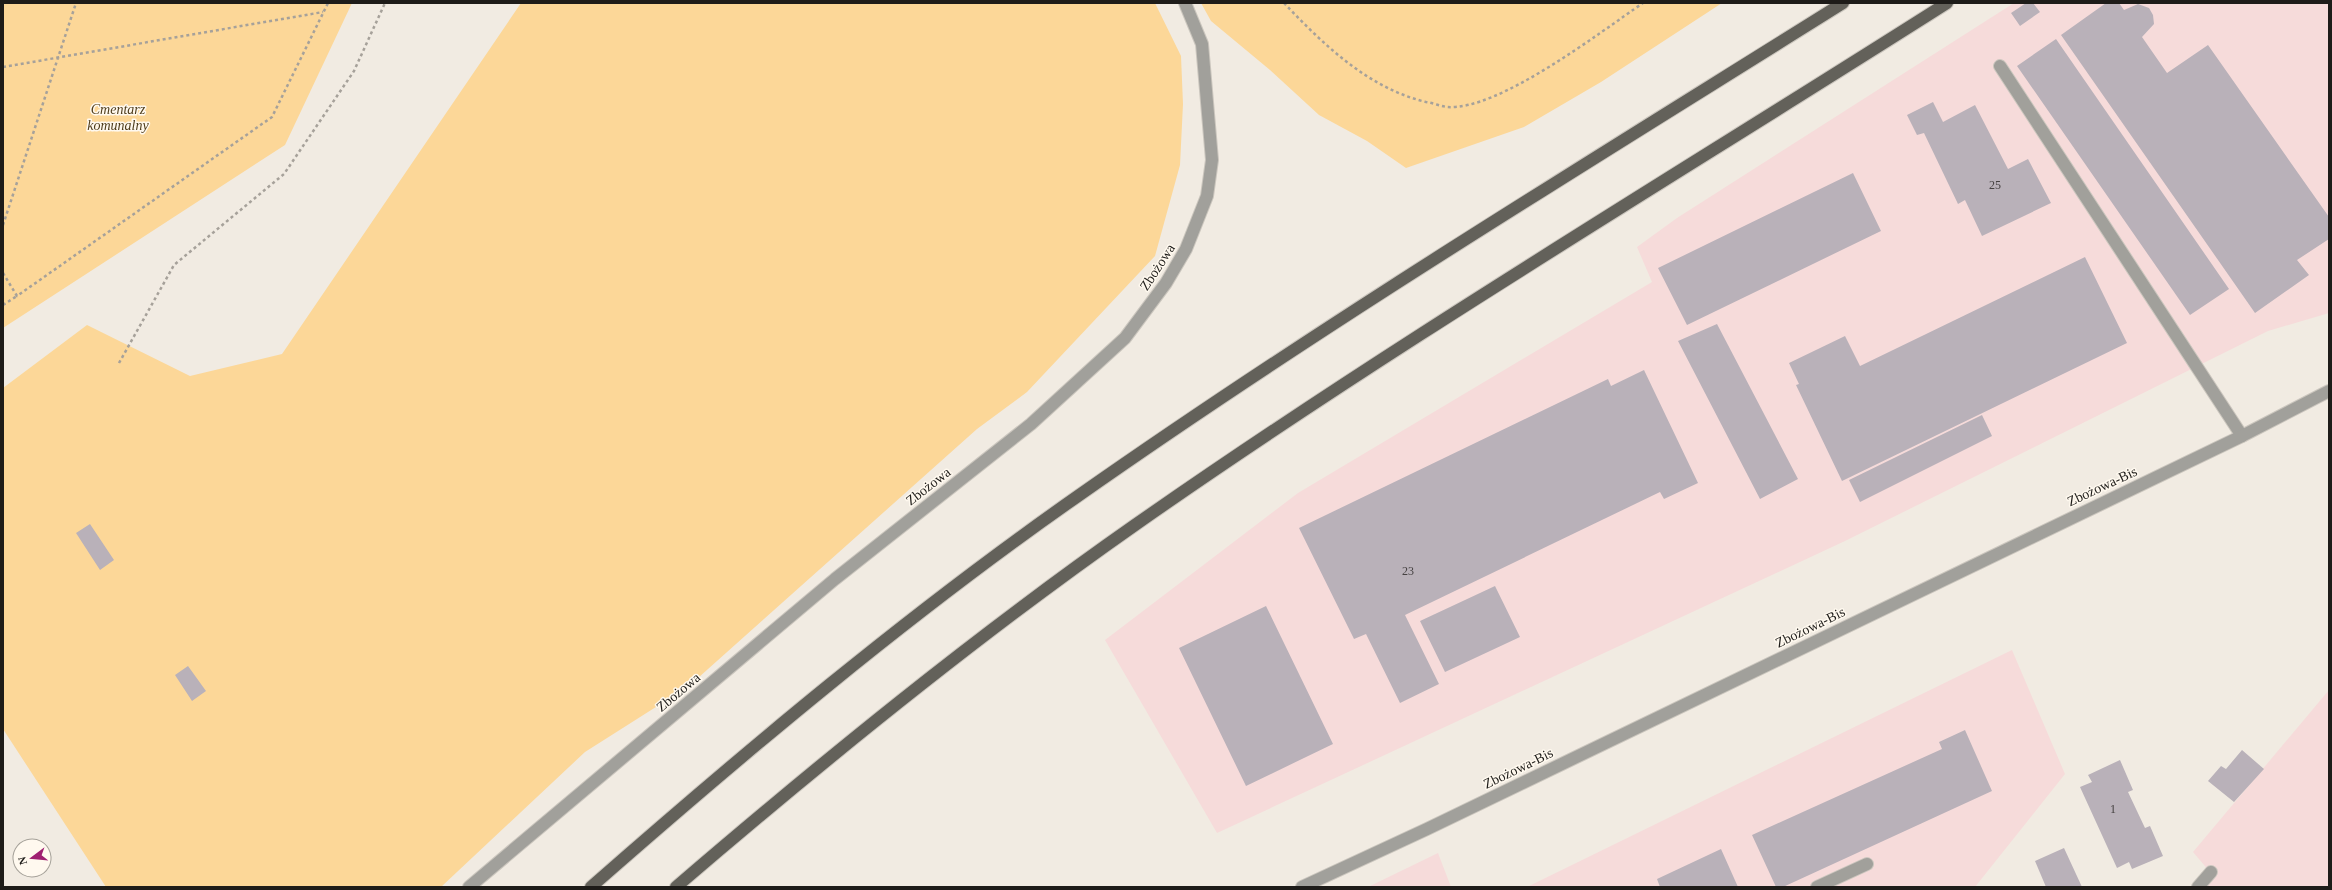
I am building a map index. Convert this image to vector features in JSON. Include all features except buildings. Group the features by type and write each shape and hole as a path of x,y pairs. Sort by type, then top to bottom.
{"main road":[{"path":"592,887 810,701 957,586 1076,497 1214,402 1396,284 1843,3"},
{"path":"676,887 860,732 1004,621 1133,526 1369,368 1947,3"}],"street":[{"name":"Zbożowa","path":"470,887 835,579 1031,424 1125,338 1166,283 1186,249 1207,196 1212,160 1202,44 1185,3"},
{"path":"2000,66 2242,436"},
{"name":"Zbożowa-Bis","path":"1302,887 1427,829 2242,436 2329,391"},
{"path":"1817,887 1867,864"},
{"path":"2198,887 2211,872"}],"path":[{"path":"3,225 76,3"},
{"path":"3,305 272,118 328,3"},
{"path":"119,363 174,265 284,174 354,71 385,3"},
{"path":"1284,3 1310,31 1358,72 1403,96 1447,107 1480,102 1512,89 1643,3"},
{"path":"3,67 58,59 323,12"},
{"path":"3,273 18,296"}],"shaded area":[{"path":"2014,3 2329,3 2329,313 2268,331 1845,541 1217,833 1105,640 1298,493 1652,282 1637,247 1677,218"},
{"path":"2012,650 2065,774 1975,887 1527,887"},
{"path":"2329,690 2329,887 2198,887 2210,872 2193,852"},
{"path":"1438,853 1451,887 1368,887"}],"green space":[{"name":"Cmentarz komunalny","path":"3,3 352,3 285,145 3,328"},
{"path":"521,3 1155,3 1181,56 1183,104 1180,165 1155,256 1027,392 977,429 689,686 585,752 441,887 106,887 3,729 3,388 87,325 190,376 282,354"},
{"path":"1201,3 1722,3 1601,82 1524,127 1406,168 1367,141 1319,115 1270,70 1211,21"}]}
